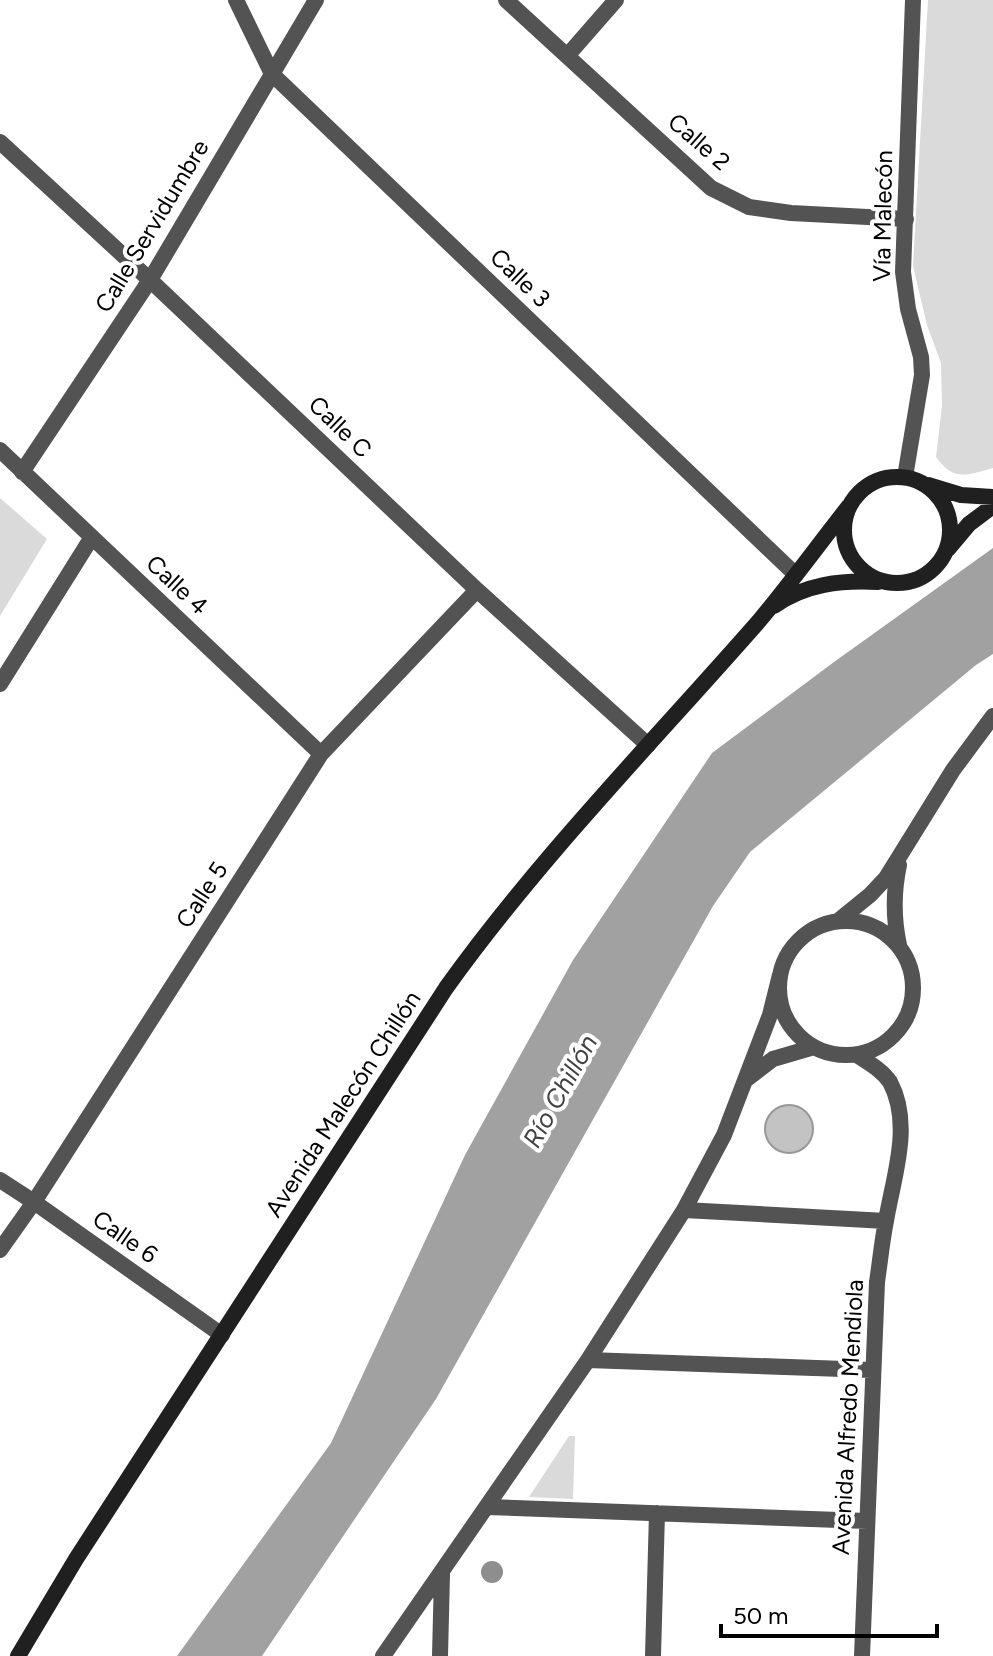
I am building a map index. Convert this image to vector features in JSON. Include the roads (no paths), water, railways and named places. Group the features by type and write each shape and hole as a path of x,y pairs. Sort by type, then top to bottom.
{"main road":[{"path":"993,497 974,498 913,480 888,477 858,492 843,522 844,539 849,554 859,568 872,578 905,583 935,567 969,524 993,506"},
{"path":"913,480 934,492 944,505 950,521 950,538 944,554"},
{"name":"Avenida Malecón Chillón","path":"18,1656 76,1559 480,940 536,871 761,618 849,506"},
{"name":"Avenida Malecón Chillón","path":"761,618 777,604 810,588 846,581 889,583"}],"street":[{"name":"Calle 3","path":"236,0 272,74 795,574"},
{"name":"Calle Servidumbre","path":"22,472 150,280 316,0"},
{"name":"Calle 2","path":"506,0 711,188 749,207 791,213 906,219"},
{"path":"567,56 616,0"},
{"name":"Vía Malecón","path":"913,0 903,272 922,375 913,480"},
{"name":"Calle C","path":"0,142 477,590 648,745"},
{"name":"Calle 4","path":"0,450 321,754"},
{"path":"0,684 92,537"},
{"name":"Calle 5","path":"0,1250 34,1202 321,754 477,590"},
{"path":"838,921 886,878 953,770 993,716"},
{"path":"899,945 894,891 907,845"},
{"path":"383,1656 588,1360 684,1210 724,1135 770,1015 780,975 787,956 800,938 817,927 838,921 859,921 881,930 899,945 911,965 915,989 910,1012 889,1040 880,1047 857,1055 834,1054 814,1047 797,1034 785,1017 779,996 780,975"},
{"path":"743,1082 773,1059 814,1047"},
{"name":"Avenida Alfredo Mendiola","path":"857,1055 880,1070 889,1081 899,1111 900,1140 877,1282 862,1656"},
{"name":"Calle 6","path":"0,1180 222,1335"},
{"path":"684,1210 886,1221"},
{"path":"588,1360 872,1370"},
{"path":"487,1507 867,1521"},
{"path":"653,1656 657,1513"},
{"path":"440,1656 442,1572"}],"water":[{"name":"Río Chillón","path":"993,548 993,654 750,852 713,906 436,1399 262,1656 177,1656 331,1443 465,1155 573,960 712,753"}]}
